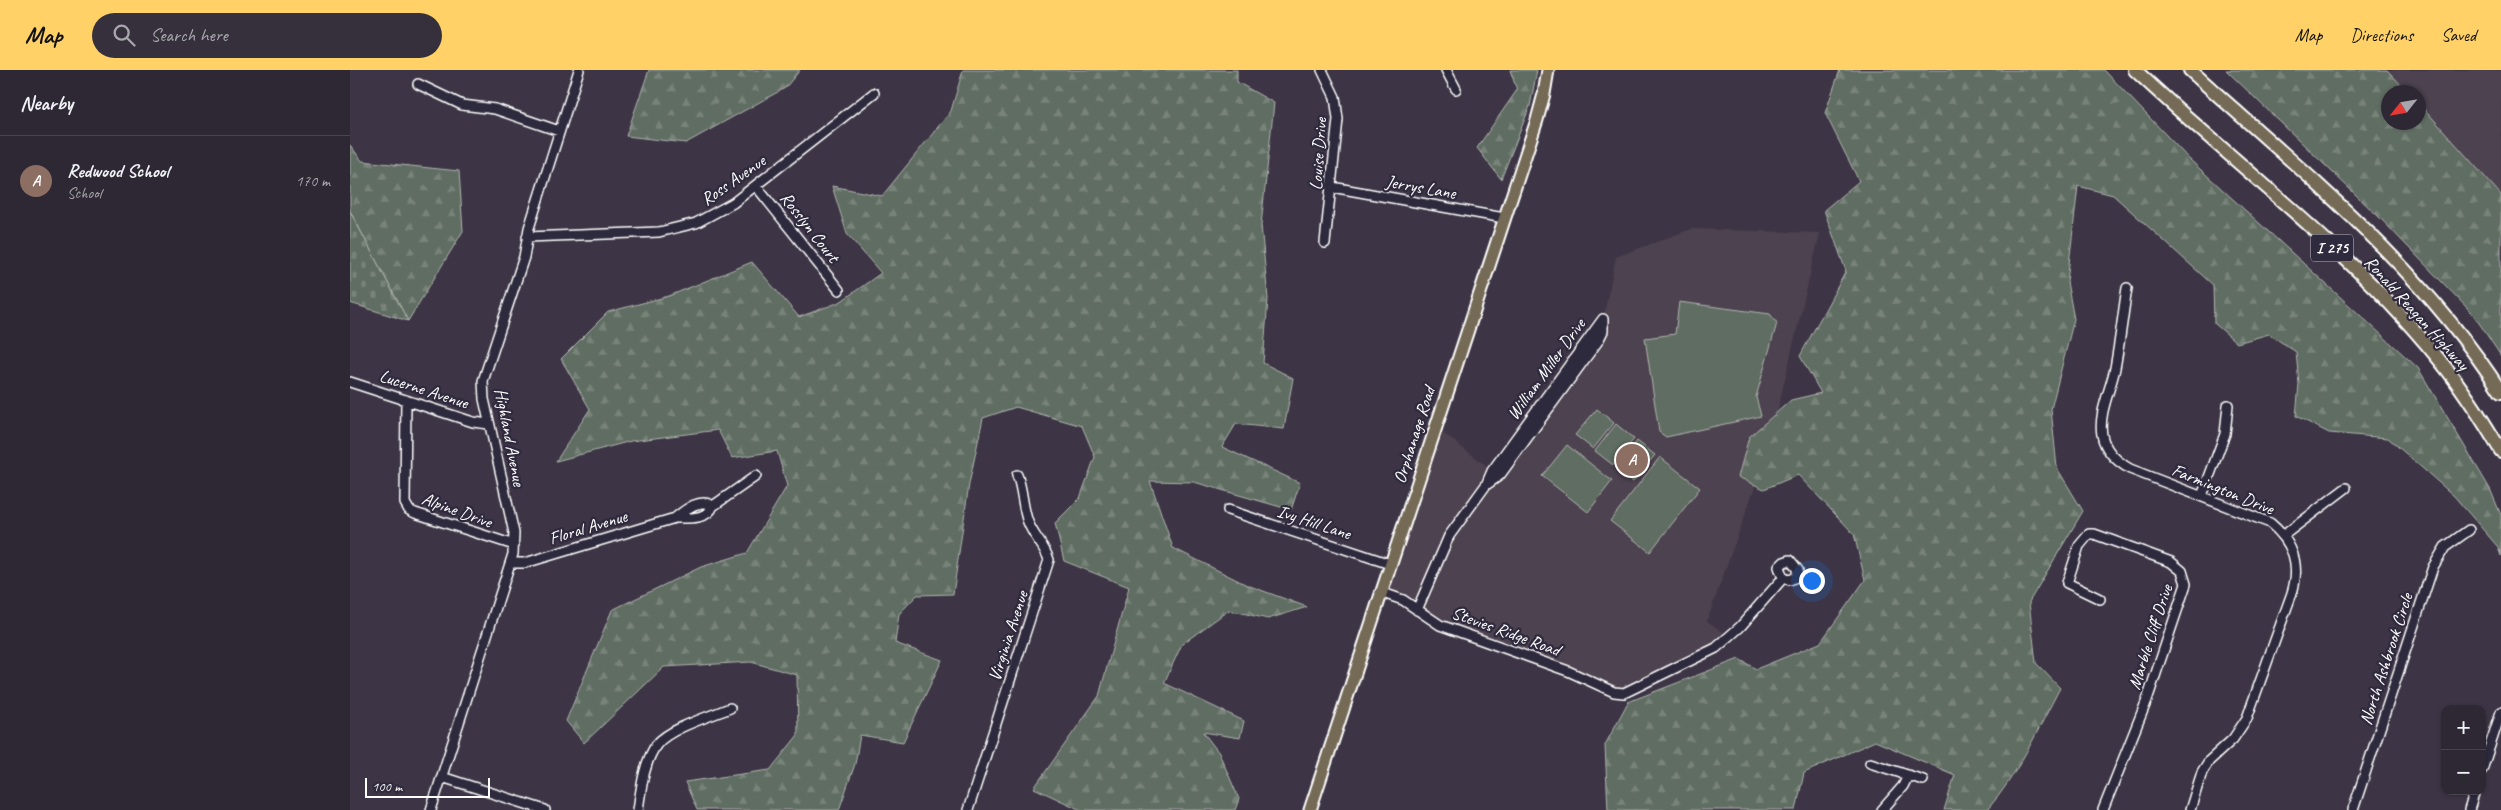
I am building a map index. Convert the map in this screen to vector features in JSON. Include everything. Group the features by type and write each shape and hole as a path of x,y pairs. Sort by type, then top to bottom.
{"highway":[{"name":"Ronald Reagan Highway","path":"2135,70 2377,290 2448,371 2474,406 2501,451"},
{"name":"Ronald Reagan Highway","path":"2190,70 2401,265 2454,326 2501,392"}],"main road":[{"name":"Orphanage Road","path":"1310,810 1539,111 1548,70"}],"street":[{"name":"Highland Avenue","path":"431,810 511,563 514,545 514,533 489,424 484,381 524,257 527,237 579,70"},
{"name":"Louise Drive","path":"1322,70 1335,97 1338,119 1326,243"},
{"path":"1446,70 1456,89"},
{"path":"418,84 462,105 494,109 559,131"},
{"name":"Ross Avenue","path":"527,237 630,235 682,228 714,214 756,186 874,94"},
{"name":"Rosslyn Court","path":"756,186 839,290"},
{"name":"Jerrys Lane","path":"1332,187 1504,218"},
{"name":"Farmington Drive","path":"2126,288 2116,367 2102,417 2104,441 2113,456 2130,469 2263,519 2284,535 2296,563 2296,581 2247,718 2233,739 2209,761 2202,772 2190,810"},
{"name":"William Miller Drive","path":"1417,610 1422,602 1448,536 1486,485 1492,470 1603,319 1603,331 1598,341 1500,475 1486,485"},
{"name":"Lucerne Avenue","path":"350,382 473,422 489,424"},
{"name":"Alpine Drive","path":"406,400 405,503 409,510 463,530 514,545"},
{"path":"2202,496 2225,434 2228,405"},
{"name":"Virginia Avenue","path":"968,810 1049,560 1047,552 1028,522 1022,486 1017,475"},
{"name":"Floral Avenue","path":"511,563 525,563 675,518 693,518 709,513 713,506 756,476"},
{"path":"2284,535 2346,488"},
{"name":"Ivy Hill Lane","path":"1228,510 1390,564"},
{"name":"North Ashbrook Circle","path":"2353,810 2433,567 2446,547 2469,530"},
{"name":"Marble Cliff Drive","path":"2100,599 2067,583 2079,546 2089,534 2094,534 2166,560 2176,566 2185,576 2186,584 2147,700 2104,810"},
{"name":"Stevies Ridge Road","path":"1380,592 1403,600 1440,625 1568,671 1614,692 1624,693 1716,648 1740,627 1783,578"},
{"path":"638,810 648,765 658,744 676,731 730,708"},
{"path":"2486,758 2501,712"},
{"path":"1870,763 1922,780"},
{"path":"1882,810 1903,786 1908,776"},
{"path":"442,777 545,810"},
{"path":"2469,810 2474,795"}],"shaded area":[{"path":"2387,70 2501,70 2501,195 2426,111 2426,85 2401,85"},
{"path":"1691,229 1820,233 1768,450 1707,621 1730,637 1624,693 1440,625 1380,592 1435,427 1492,470 1603,319 1616,257"}],"green space":[{"path":"649,70 800,70 785,88 686,143 626,136"},
{"path":"963,70 1237,70 1237,82 1274,103 1261,225 1268,299 1263,363 1293,378 1284,429 1236,424 1222,447 1300,483 1291,510 1194,482 1150,481 1173,548 1247,585 1307,607 1268,619 1229,610 1182,644 1164,683 1244,721 1240,738 1203,732 1219,753 1239,799 1235,810 1081,810 1034,788 1099,696 1129,587 1064,561 1055,523 1080,498 1095,457 1082,426 1016,407 983,418 969,484 953,594 917,595 899,614 895,643 942,660 903,742 860,735 855,764 839,810 697,810 685,782 770,770 798,735 797,675 751,662 664,667 584,743 566,721 612,610 701,567 747,553 787,486 777,451 732,458 718,430 631,441 556,461 590,409 561,359 608,312 669,296 752,262 799,317 840,302 881,273 847,234 832,186 882,196 951,111"},
{"path":"1510,70 1537,70 1530,106 1501,179 1477,148 1517,90"},
{"path":"1840,70 2104,70 2189,159 2418,368 2490,489 2501,515 2501,556 2498,547 2454,496 2388,438 2329,433 2296,416 2299,384 2296,352 2269,334 2237,343 2214,323 2213,285 2113,195 2078,186 2067,282 2074,319 2051,409 2057,468 2083,511 2029,602 2036,663 2060,688 2027,751 1998,796 1987,810 1944,810 1955,775 1875,741 1804,773 1796,810 1608,810 1605,745 1628,702 1739,659 1756,669 1820,643 1865,580 1854,534 1798,475 1764,489 1738,477 1749,437 1791,400 1821,393 1800,356 1846,271 1824,210 1859,181 1825,113"},
{"path":"2226,70 2387,70 2401,85 2381,85 2381,130 2426,130 2426,111 2501,195 2501,356 2473,314 2381,219"},
{"path":"350,145 362,161 459,171 463,231 408,321 350,211"},
{"path":"350,211 408,321 350,303"},
{"path":"1679,302 1770,314 1777,323 1756,397 1761,416 1666,437 1659,432 1645,338 1675,334"},
{"path":"1597,409 1614,423 1593,449 1575,435"},
{"path":"1616,424 1634,439 1613,465 1595,451"},
{"path":"1637,441 1655,455 1633,482 1616,468"},
{"path":"1567,445 1612,481 1588,512 1542,476"},
{"path":"1660,457 1700,488 1650,552 1610,521"}],"place":[{"name":"Redwood School","path":"1632,460"}]}
